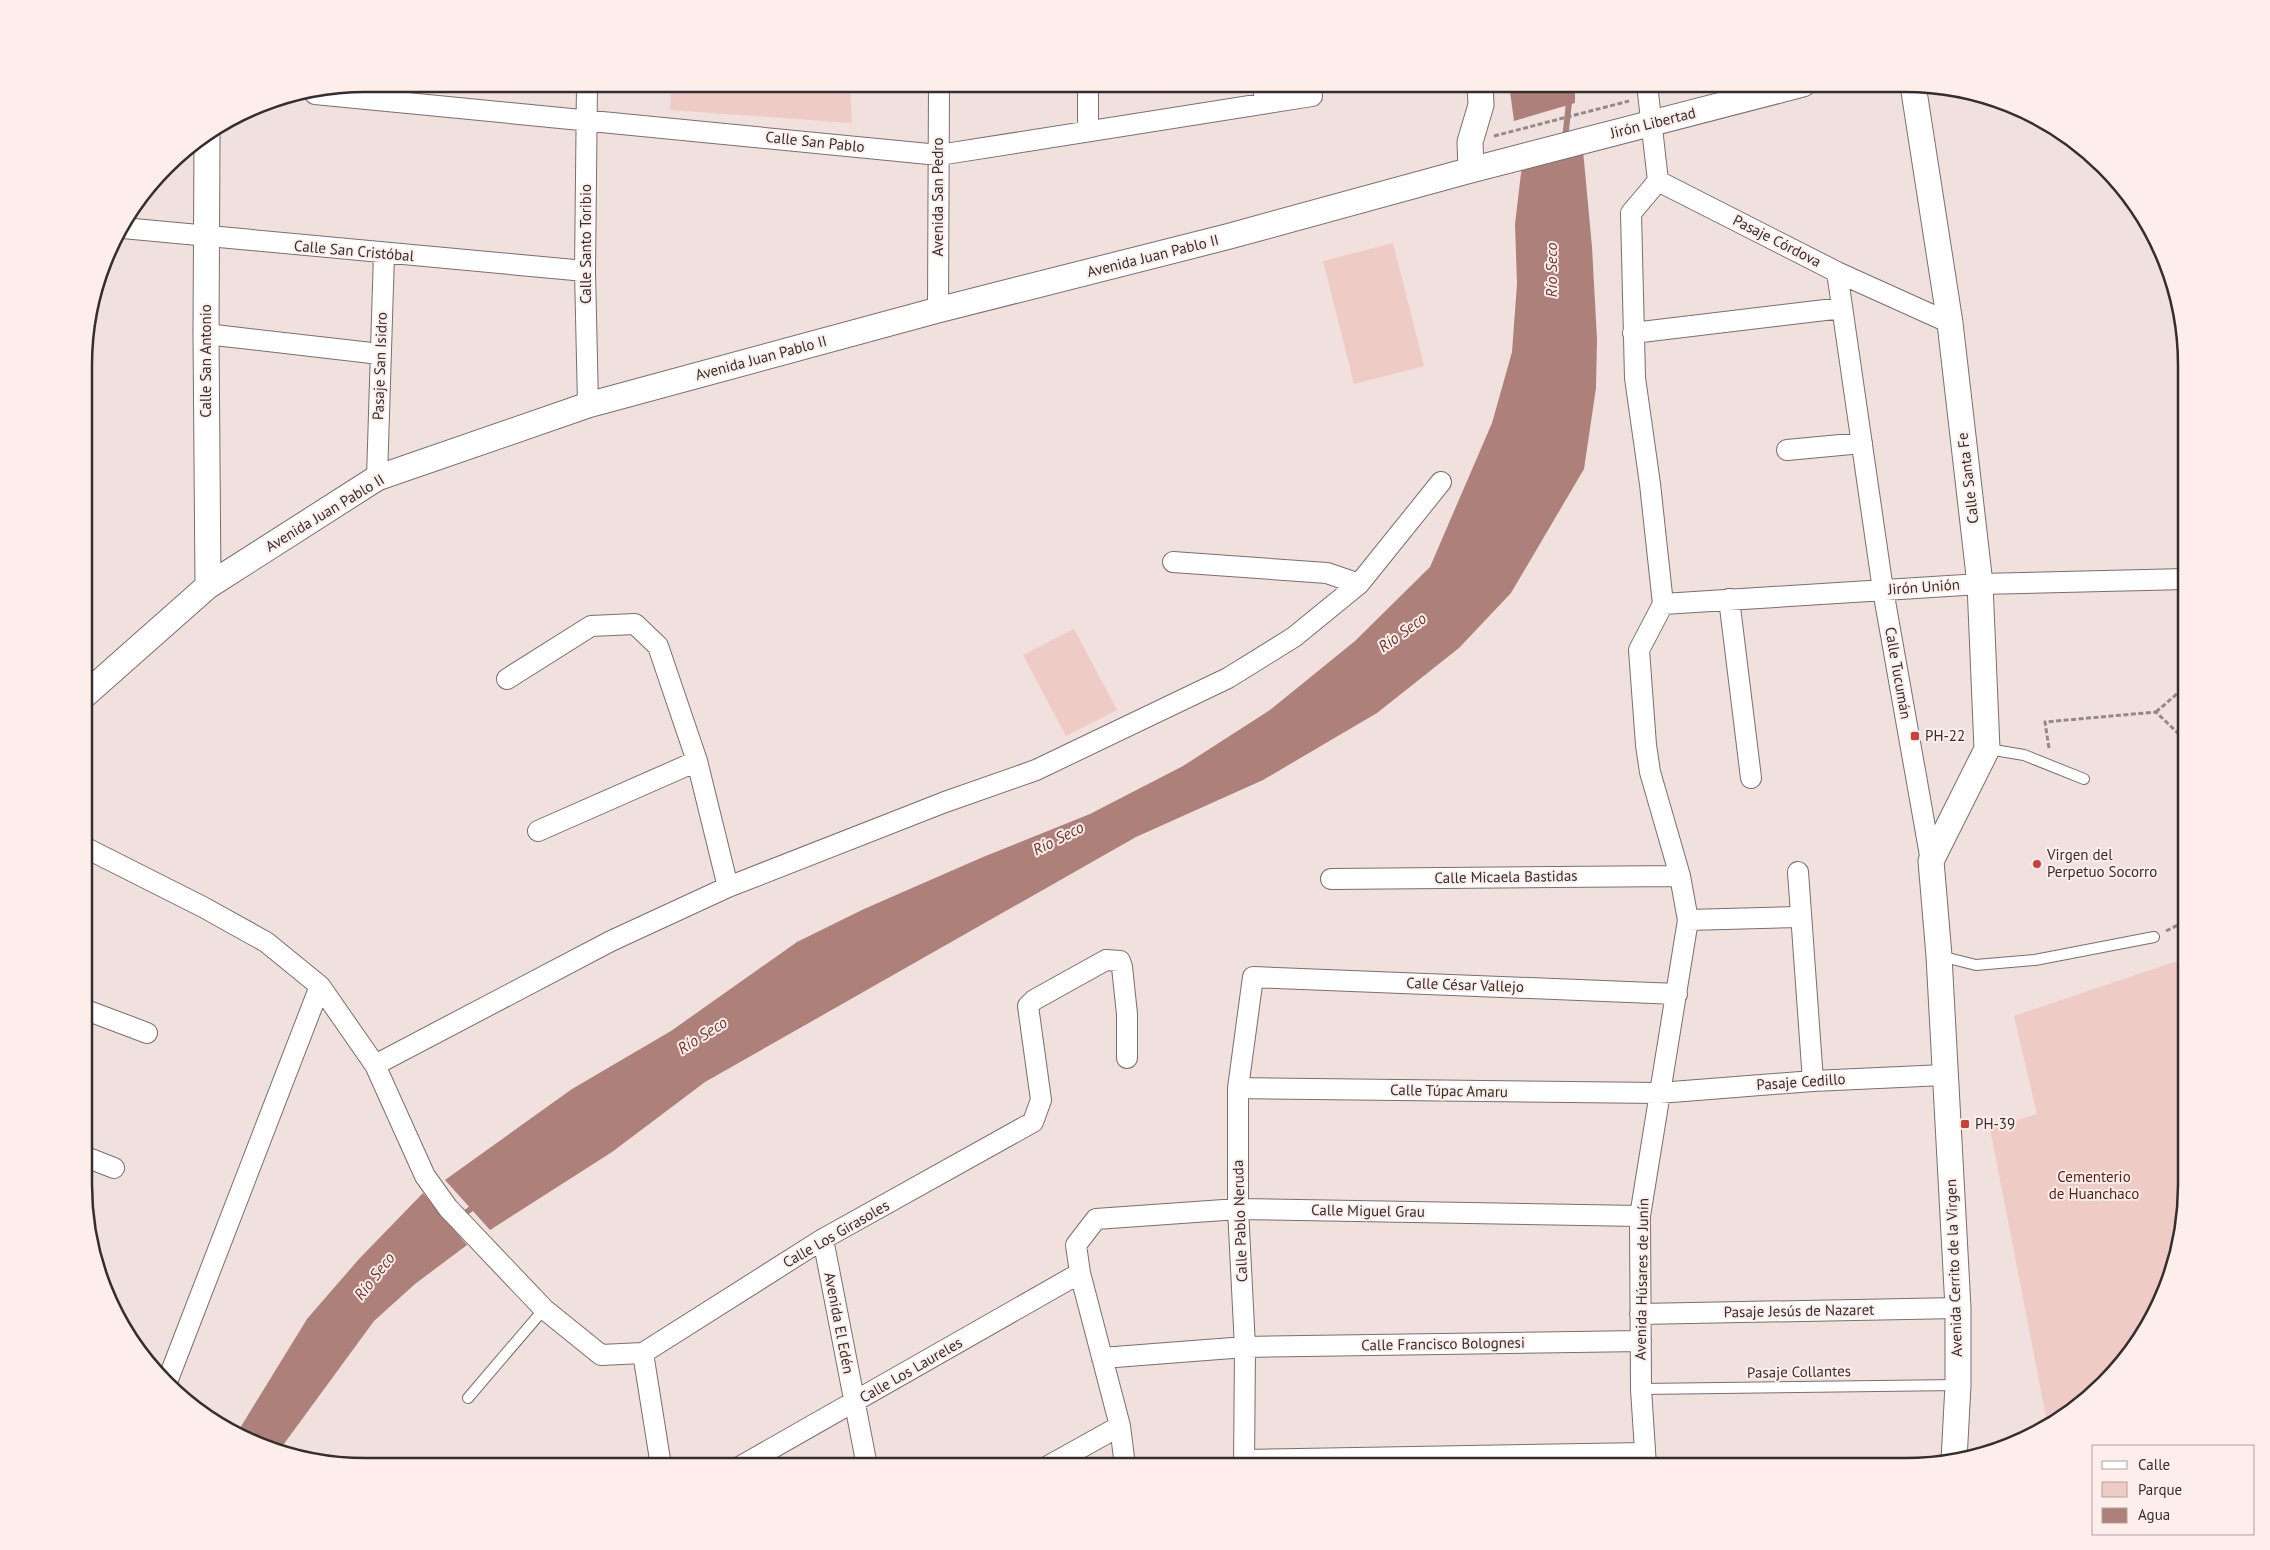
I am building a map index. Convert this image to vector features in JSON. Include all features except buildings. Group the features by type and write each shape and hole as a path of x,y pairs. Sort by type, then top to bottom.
{"street":[{"name":"Calle Santo Toribio","path":"587,92 585,271 588,405"},
{"name":"Avenida San Pedro","path":"938,310 939,92"},
{"path":"1088,92 1088,132"},
{"path":"1471,170 1470,142 1481,105 1480,92"},
{"path":"1648,92 1658,181 1631,213 1633,333 1635,378 1650,484 1663,604"},
{"name":"Jirón Libertad","path":"1502,162 1773,92"},
{"name":"Calle Santa Fe","path":"1914,93 1950,323 1980,584 1987,748 1931,861"},
{"name":"Calle San Pablo","path":"328,95 939,155 1088,132 1264,94 1312,96"},
{"name":"Calle San Antonio","path":"207,144 208,586"},
{"name":"Avenida Juan Pablo II","path":"92,689 208,586 377,478 588,405 938,310 1230,236 1502,162"},
{"name":"Pasaje Córdova","path":"1658,181 1838,272 1950,323"},
{"name":"Calle San Cristóbal","path":"129,229 384,254 585,271"},
{"name":"Pasaje San Isidro","path":"377,478 384,254"},
{"name":"Calle Tucumán","path":"1838,272 1883,590 1931,861 1939,956 1944,1075"},
{"path":"1633,333 1842,308"},
{"path":"206,334 380,354"},
{"path":"1787,450 1862,443"},
{"path":"375,1065 611,941 728,887 945,802 1036,770 1228,678 1294,637 1359,584 1441,482"},
{"path":"1173,562 1327,573 1359,584"},
{"name":"Jirón Unión","path":"1663,604 1980,584 2178,579"},
{"path":"1728,599 1751,778"},
{"name":"Avenida Húsares de Junín","path":"1646,1458 1641,1389 1640,1216 1688,920 1680,876 1650,772 1639,650 1663,604"},
{"path":"506,679 591,626 635,624 658,646 697,761 728,887"},
{"path":"538,831 697,761"},
{"path":"92,851 203,907 266,942 320,986 375,1065 425,1176 448,1208 544,1309 601,1355 643,1353 660,1458"},
{"path":"1798,872 1813,1081"},
{"name":"Calle Micaela Bastidas","path":"1331,879 1680,876"},
{"path":"1688,920 1800,917"},
{"name":"Calle Los Girasoles","path":"643,1353 823,1239 1033,1122 1041,1100 1028,1006 1034,1000 1106,960 1120,961 1122,968 1128,1014 1127,1058"},
{"name":"Calle César Vallejo","path":"1253,977 1677,994"},
{"name":"Calle Pablo Neruda","path":"1244,1458 1245,1347 1238,1209 1238,1088 1253,977"},
{"path":"170,1375 320,986"},
{"path":"92,1012 147,1033"},
{"name":"Pasaje Cedillo","path":"1659,1093 1813,1081 1944,1075"},
{"name":"Avenida Cerrito de la Virgen","path":"1944,1075 1958,1308 1958,1385 1954,1453"},
{"name":"Calle Túpac Amaru","path":"1238,1088 1659,1093"},
{"path":"92,1159 114,1168"},
{"name":"Calle Miguel Grau","path":"1080,1273 1076,1245 1096,1218 1238,1209 1640,1216"},
{"name":"Avenida El Edén","path":"823,1239 865,1458"},
{"path":"1080,1273 1120,1426 1124,1458"},
{"name":"Calle Los Laureles","path":"755,1458 855,1403 1080,1273"},
{"name":"Pasaje Jesús de Nazaret","path":"1640,1314 1958,1308"},
{"name":"Calle Francisco Bolognesi","path":"1102,1358 1245,1347 1640,1341"},
{"path":"1062,1458 1120,1426"}],"lane":[{"path":"1987,748 2024,755 2084,779"},
{"path":"1939,956 1976,965 2035,960 2154,937"},
{"path":"468,1398 544,1309"},
{"name":"Pasaje Collantes","path":"1641,1389 1958,1385"}],"path":[{"path":"1508,133 1631,101"},
{"path":"2051,766 2045,722 2156,712 2178,693"},
{"path":"2156,712 2178,734"},
{"path":"2154,937 2178,926"}],"green space":[{"path":"671,92 850,92 852,123 670,110"},
{"path":"1393,243 1424,366 1354,384 1323,261"},
{"path":"1074,629 1117,710 1066,736 1023,655"},
{"name":"Cementerio de Huanchaco","path":"2178,961 2178,1184 2175,1220 2168,1255 2157,1289 2141,1321 2121,1351 2085,1390 2046,1418 1990,1128 2037,1114 2014,1016"}],"water":[{"path":"1510,92 1575,92 1575,103 1514,121"},
{"path":"1583,150 1592,247 1597,339 1596,388 1584,469 1511,593 1459,648 1377,713 1263,780 1136,837 705,1082 612,1152 490,1230 445,1180 572,1089 671,1031 797,942 864,909 983,857 1090,814 1183,766 1270,710 1355,641 1430,567 1492,423 1512,352 1517,284 1515,224 1522,165"},
{"path":"423,1193 467,1245 415,1284 374,1321 283,1445 261,1437 241,1427 307,1319 359,1259"}],"waterway":[{"name":"Río Seco","path":"1565,139 1570,92"},
{"name":"Río Seco","path":"459,1218 477,1204"}],"place":[{"name":"PH-22","path":"1915,736"},
{"name":"Virgen del Perpetuo Socorro","path":"2037,864"},
{"name":"PH-39","path":"1965,1124"}]}
